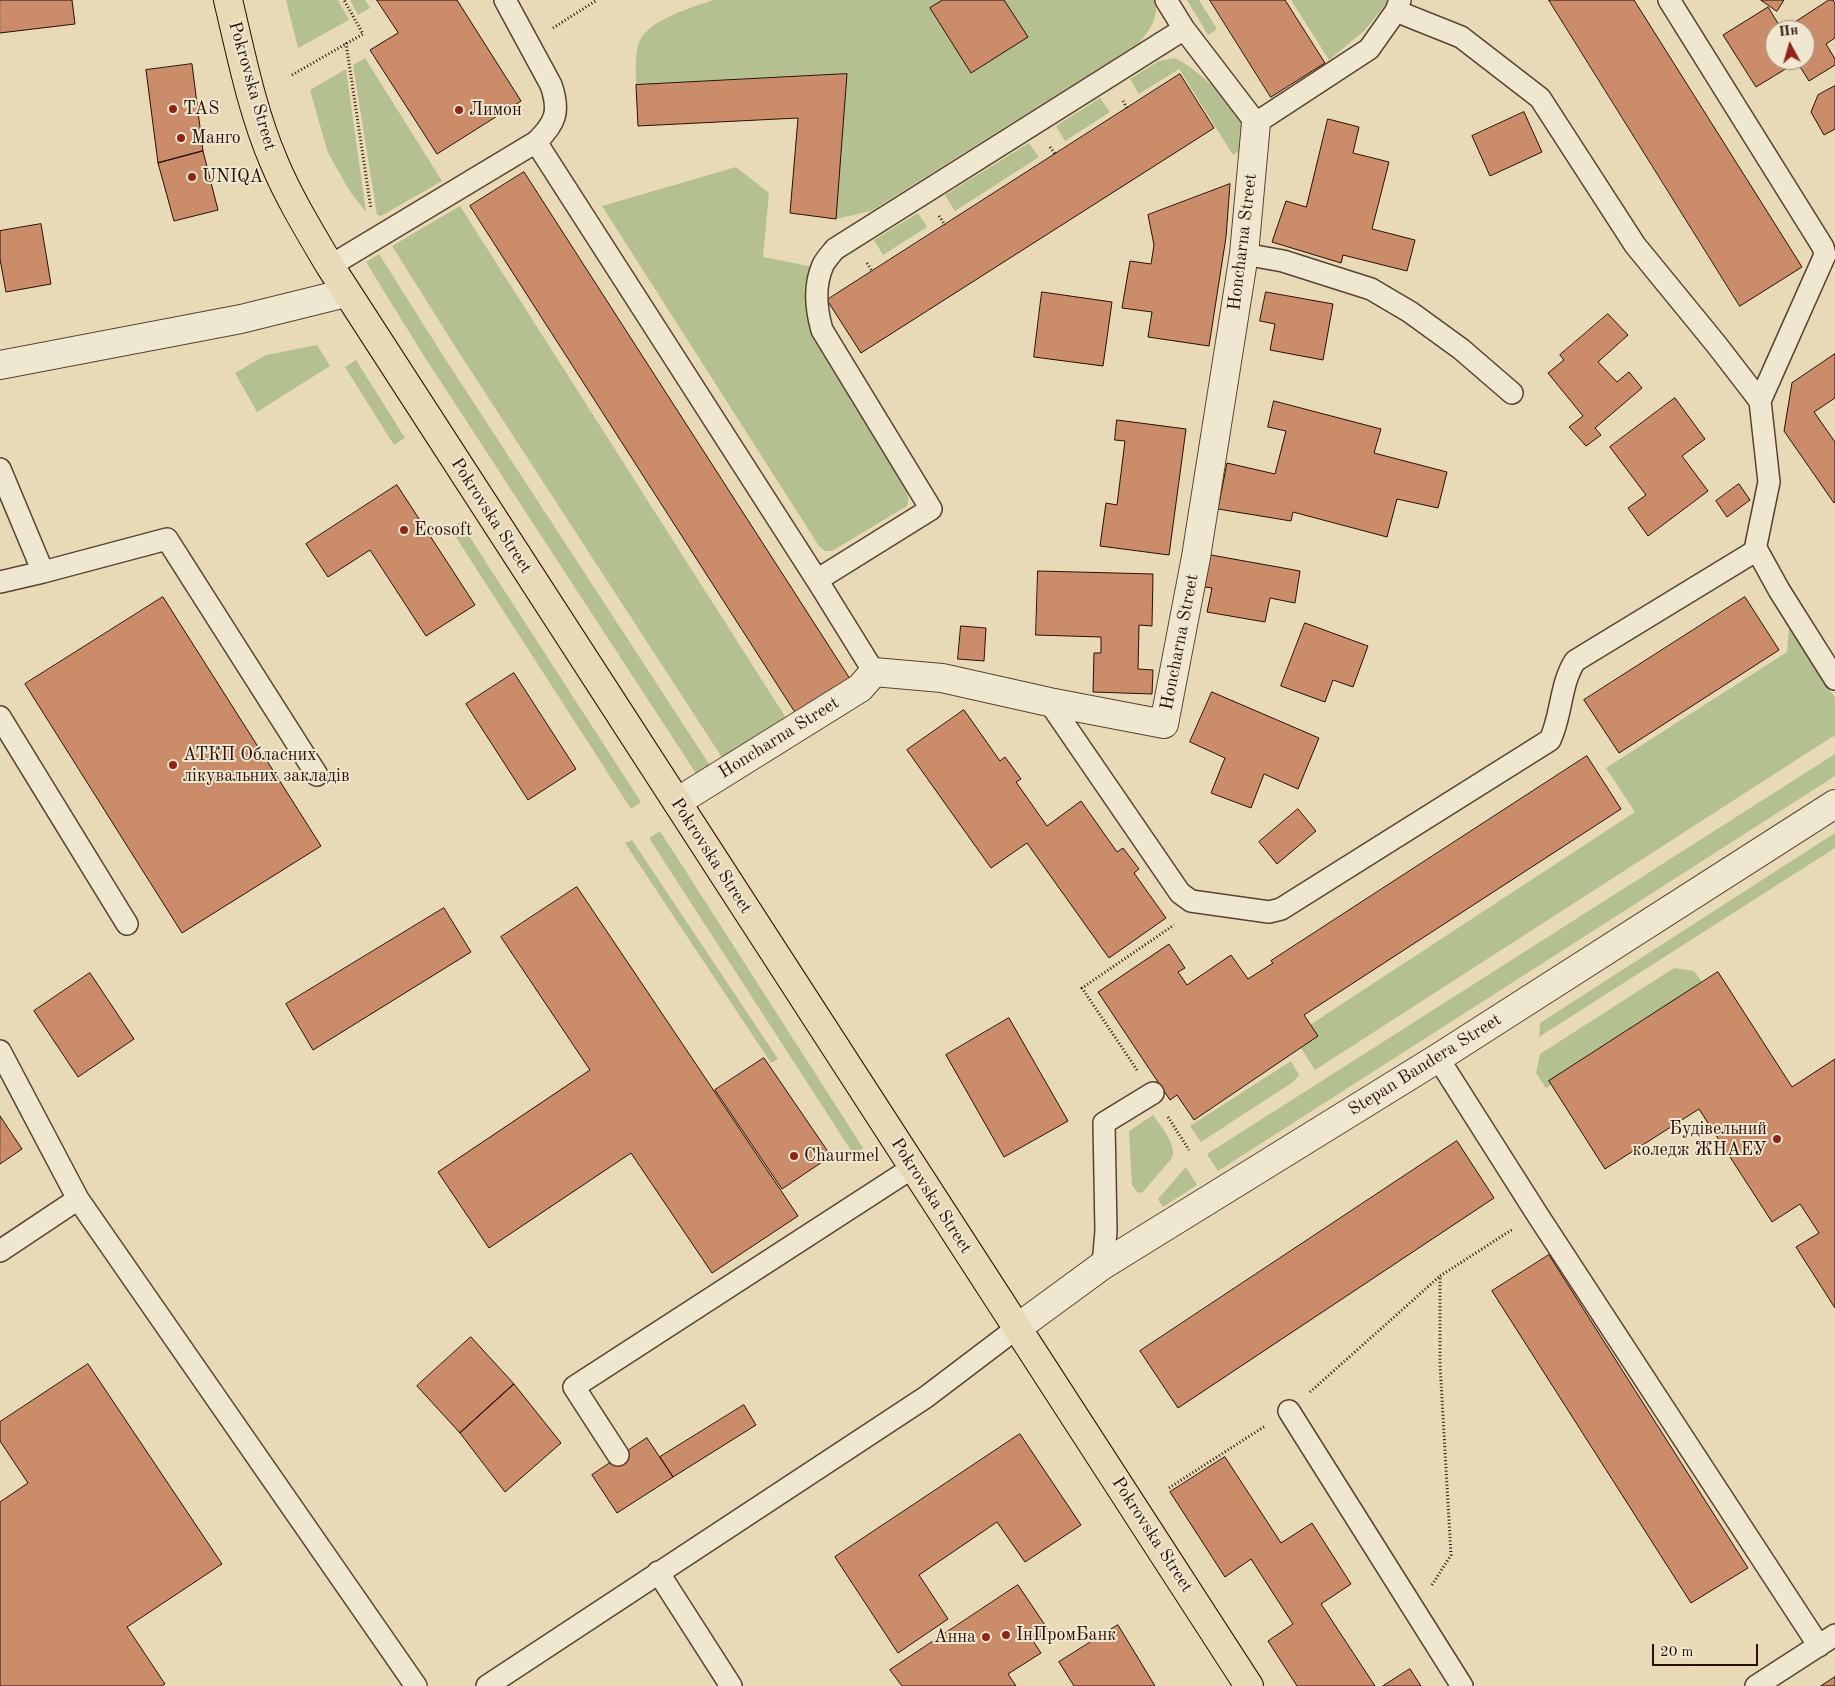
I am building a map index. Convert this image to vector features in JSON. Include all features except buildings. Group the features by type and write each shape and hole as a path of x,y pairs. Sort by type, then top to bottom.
{"highway":[{"name":"Pokrovska Street","path":"228,0 249,85 262,130 274,162 290,196 346,293 1249,1686"}],"street":[{"name":"Honcharna Street","path":"677,802 860,688 874,672 942,678 1049,702 1164,724 1196,557 1244,254 1256,123"},
{"path":"0,365 241,319 346,293"},
{"name":"Stepan Bandera Street","path":"1018,1328 1103,1266 1438,1058 1835,804"}],"lane":[{"path":"330,266 536,142 547,132 554,121 556,98 551,84 505,0"},
{"path":"1166,0 1184,29 1256,123 1369,49 1398,5 1461,37 1540,98 1635,245 1760,401"},
{"path":"1669,0 1823,247 1826,255 1760,401 1769,482 1756,545 1779,590 1835,679"},
{"path":"817,580 931,509 822,330 817,296 824,264 835,249 1184,29"},
{"path":"536,142 874,672"},
{"path":"1244,254 1283,261 1370,289 1410,312 1461,349 1512,393"},
{"path":"0,468 43,572"},
{"path":"0,582 167,540 317,776"},
{"path":"1049,702 1180,893 1191,901 1269,912 1281,909 1550,740 1555,731 1569,670 1575,661 1757,550"},
{"path":"0,717 127,924"},
{"path":"0,1050 78,1199 416,1686"},
{"path":"1438,1058 1537,1214 1827,1640 1756,1686"},
{"path":"1103,1266 1106,1231 1104,1123 1153,1093"},
{"path":"618,1455 574,1387 912,1168"},
{"path":"0,1251 78,1199"},
{"path":"487,1686 926,1397 1018,1328"},
{"path":"1289,1410 1462,1686"},
{"path":"658,1572 731,1686"}],"path":[{"path":"292,75 363,34 344,0"},
{"path":"529,43 597,0"},
{"path":"346,43 375,239"},
{"path":"1189,1150 1082,988 1207,903"},
{"path":"1416,1612 1451,1554 1440,1364 1440,1276 1537,1214"}],"green space":[{"path":"286,0 338,0 349,20 298,48"},
{"path":"350,0 365,0 370,8 358,15"},
{"path":"713,0 1155,0 1156,12 1153,23 1139,43 871,211 836,219 846,74 636,85 638,46 642,37 649,29 681,11"},
{"path":"1187,0 1199,0 1217,29 1208,35"},
{"path":"1291,0 1387,0 1386,4 1364,31 1329,60"},
{"path":"365,58 442,181 381,216 377,215 353,65"},
{"path":"1174,58 1203,77 1240,117 1244,125 1245,134 1242,149 1233,155 1179,69 1139,94 1130,79 1159,61"},
{"path":"346,69 366,212 351,193 328,153 310,90"},
{"path":"1100,98 1110,112 1065,141 1056,126"},
{"path":"1029,143 1039,157 955,211 945,195"},
{"path":"736,167 769,193 763,257 813,267 810,280 907,494 907,506 832,551 825,551 819,546 602,206"},
{"path":"460,206 788,721 723,759 392,246"},
{"path":"918,213 927,227 883,255 874,240"},
{"path":"379,254 711,767 697,775 424,356 366,262"},
{"path":"317,345 330,366 257,412 235,373 266,355"},
{"path":"356,360 405,438 394,445 345,367"},
{"path":"460,522 641,802 631,809 450,528"},
{"path":"1789,626 1835,698 1835,735 1315,1070 1293,1036 1635,812 1606,768 1787,652"},
{"path":"1835,754 1835,776 1218,1171 1207,1154"},
{"path":"660,831 863,1148 854,1155 649,838"},
{"path":"1835,833 1835,848 1539,1037 1540,1023"},
{"path":"632,840 778,1059 771,1063 625,843"},
{"path":"1674,968 1694,971 1705,986 1546,1088 1536,1073 1540,1054"},
{"path":"1291,1061 1299,1075 1293,1082 1201,1142 1190,1126"},
{"path":"1153,1115 1170,1141 1173,1153 1172,1158 1142,1193 1137,1192 1132,1185 1129,1131"},
{"path":"1186,1167 1197,1185 1163,1207 1158,1199"}],"place":[{"name":"TAS","path":"173,109"},
{"name":"Лимон","path":"459,110"},
{"name":"Манго","path":"181,138"},
{"name":"UNIQA","path":"192,177"},
{"name":"Ecosoft","path":"404,530"},
{"name":"АТКП Обласних лікувальних закладів","path":"173,765"},
{"name":"Будівельний коледж ЖНАЕУ","path":"1777,1139"},
{"name":"Chaurmel","path":"794,1156"},
{"name":"ІнПромБанк","path":"1006,1635"},
{"name":"Анна","path":"986,1637"}]}
